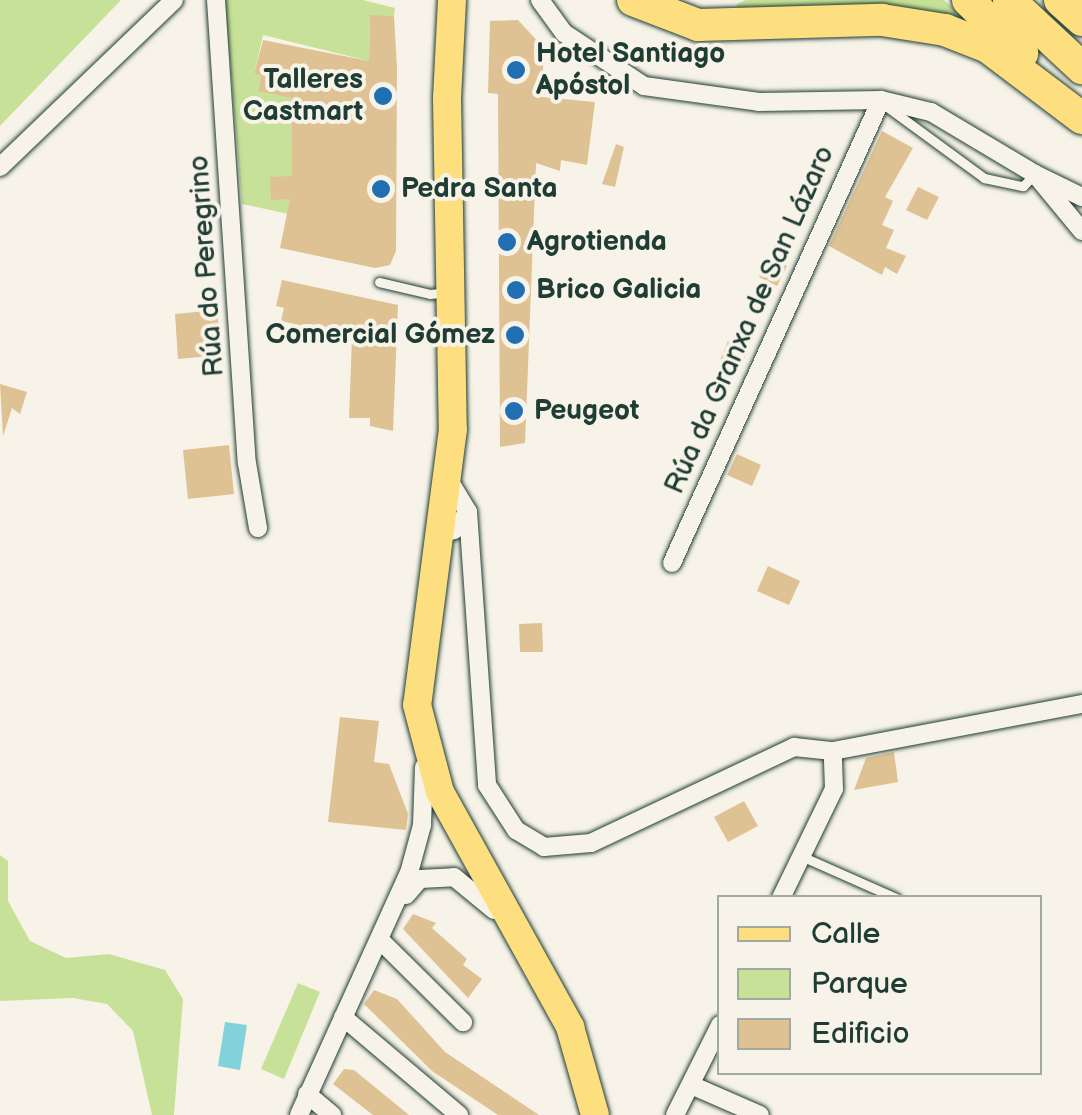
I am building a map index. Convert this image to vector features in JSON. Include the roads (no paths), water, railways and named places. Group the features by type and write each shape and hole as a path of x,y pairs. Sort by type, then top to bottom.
{"highway":[{"path":"633,0 698,25 882,20 946,30 988,47 1082,118"},
{"path":"682,0 691,0"},
{"path":"968,0 1082,107"},
{"path":"1009,0 1082,68"},
{"path":"1060,0 1082,20"}],"main road":[{"path":"452,0 447,532 416,695 424,738 457,830 539,965 576,1042 595,1115"},
{"path":"428,622 437,725 456,786 581,1010 612,1115"}],"street":[{"path":"0,167 174,0"},
{"name":"Rúa do Peregrino","path":"216,0 247,462 258,528"},
{"name":"Rúa da Granxa de San Lázaro","path":"540,0 564,33 644,86 759,102 881,100 931,112 1035,174 1082,231"},
{"name":"Rúa da Granxa de San Lázaro","path":"672,563 881,100"},
{"path":"1035,174 1082,197"},
{"path":"448,479 468,512 467,558 487,785 525,838 566,849 794,747 833,750 1082,704"},
{"path":"467,558 447,532 468,512"},
{"path":"299,1115 390,920 422,825 424,738"},
{"path":"782,895 834,789 833,750"},
{"path":"390,920 420,880 454,877 488,900 539,965"},
{"path":"380,940 463,1022"},
{"path":"343,1016 460,1115"},
{"path":"676,1115 717,1031"},
{"path":"691,1084 760,1115"},
{"path":"308,1094 332,1115"}],"lane":[{"path":"881,100 903,124 984,178 1024,186 1035,174"},
{"path":"379,282 430,294 452,292"},
{"path":"801,856 889,895"}],"water":[{"path":"225,1022 247,1025 240,1070 218,1066"}],"place":[{"name":"Hotel Santiago Apóstol","path":"516,70"},
{"name":"Talleres Castmart","path":"383,96"},
{"name":"Pedra Santa","path":"381,189"},
{"name":"Agrotienda","path":"507,242"},
{"name":"Brico Galicia","path":"516,290"},
{"name":"Comercial Gómez","path":"515,335"},
{"name":"Peugeot","path":"514,411"}]}
